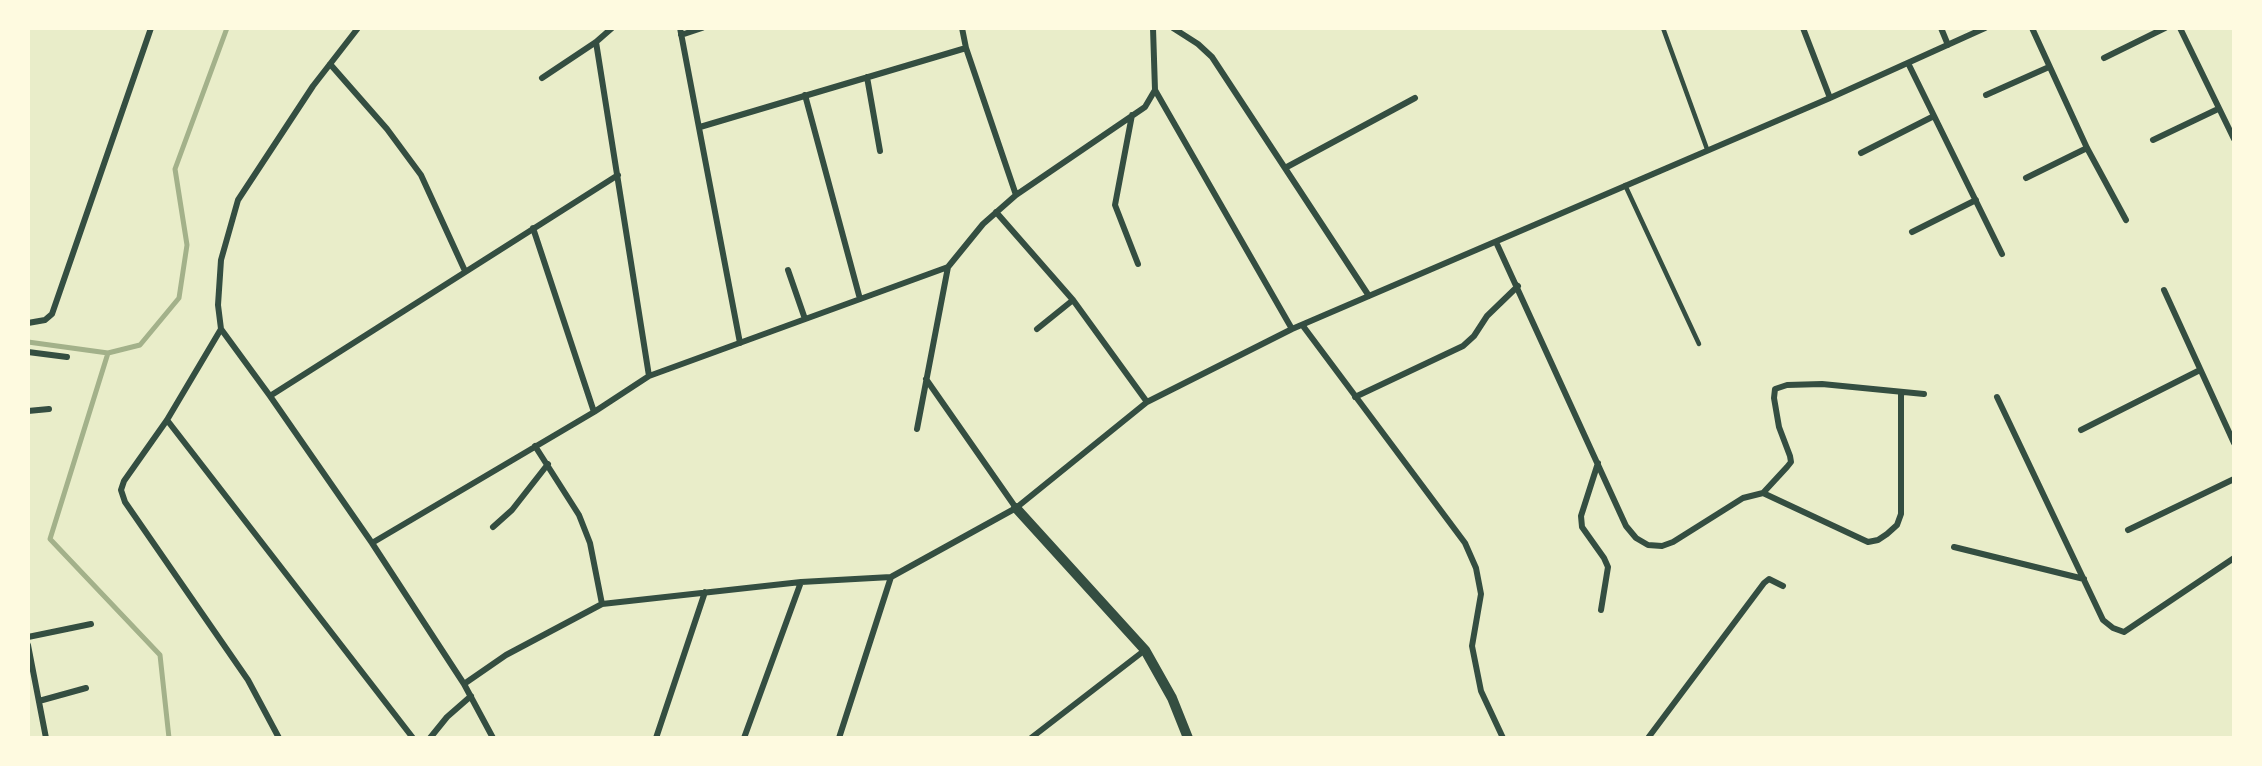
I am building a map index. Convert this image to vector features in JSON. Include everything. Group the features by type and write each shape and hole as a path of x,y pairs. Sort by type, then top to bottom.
{"street":[{"path":"28,323 45,320 52,314 152,28"},
{"path":"358,28 314,86 238,200 221,260 218,305 221,329 372,543 464,684 494,738"},
{"path":"542,78 596,42 612,28"},
{"path":"702,28 681,32 740,343"},
{"path":"962,28 966,48 1016,195"},
{"path":"1154,28 1155,90 1292,329"},
{"path":"1173,28 1198,44 1212,57 1369,297"},
{"path":"1803,28 1830,98"},
{"path":"1941,28 1948,45"},
{"path":"464,684 506,655 602,604 801,582 891,577 1016,508 1148,402 1292,329 1830,98 1985,28"},
{"path":"2032,28 2088,148 2126,220"},
{"path":"2104,58 2165,28"},
{"path":"2180,28 2234,139"},
{"path":"596,42 649,376"},
{"path":"700,127 966,48"},
{"path":"1908,63 2002,254"},
{"path":"330,64 387,129 421,175 465,271"},
{"path":"1986,95 2049,67"},
{"path":"867,77 880,151"},
{"path":"917,429 948,267 983,224 996,212 1016,195 1145,107 1155,90"},
{"path":"805,95 860,299"},
{"path":"1285,168 1415,98"},
{"path":"2153,140 2218,108"},
{"path":"1132,114 1115,205 1138,264"},
{"path":"1861,153 1934,116"},
{"path":"2026,178 2088,148"},
{"path":"270,396 618,175"},
{"path":"1912,232 1976,200"},
{"path":"996,212 1073,300 1148,402"},
{"path":"533,228 594,412"},
{"path":"1496,242 1626,526 1636,538 1648,546 1662,546 1673,542 1743,498 1763,493 1791,462 1779,427 1774,398 1775,389 1787,385 1822,384 1924,394"},
{"path":"372,543 594,412 649,376 948,267"},
{"path":"788,270 805,319"},
{"path":"1355,397 1463,346 1474,336 1487,316 1518,286"},
{"path":"2164,290 2234,443"},
{"path":"1037,329 1073,300"},
{"path":"1303,326 1465,543 1476,568 1481,594 1472,646 1481,691 1503,738"},
{"path":"221,329 167,420 124,481 122,490 125,502 248,680 279,738"},
{"path":"28,352 67,357"},
{"path":"2082,430 2200,370"},
{"path":"926,379 1016,508 1145,650 1173,698 1188,737"},
{"path":"1763,493 1868,542 1878,540 1887,534 1897,525 1901,514 1901,392"},
{"path":"1997,397 2103,620 2112,628 2124,632 2234,558"},
{"path":"28,411 49,409"},
{"path":"167,420 412,738"},
{"path":"535,446 579,515 590,543 602,604"},
{"path":"1598,462 1581,516 1582,527 1608,567 1601,610"},
{"path":"493,527 512,510 548,464"},
{"path":"2128,530 2234,479"},
{"path":"1954,547 2084,579"},
{"path":"839,738 891,577"},
{"path":"1648,738 1764,583 1769,579 1783,586"},
{"path":"744,738 801,582"},
{"path":"656,738 705,592"},
{"path":"28,637 92,624"},
{"path":"28,645 46,738"},
{"path":"1031,738 1145,650"},
{"path":"39,701 86,688"},
{"path":"430,738 447,717 471,696"}],"lane":[{"path":"1663,28 1707,149"},
{"path":"1625,185 1699,344"}],"waterway":[{"path":"28,342 108,353 140,345 179,298 187,245 175,169 227,28"},
{"path":"108,353 50,539 160,655 169,738"}]}
